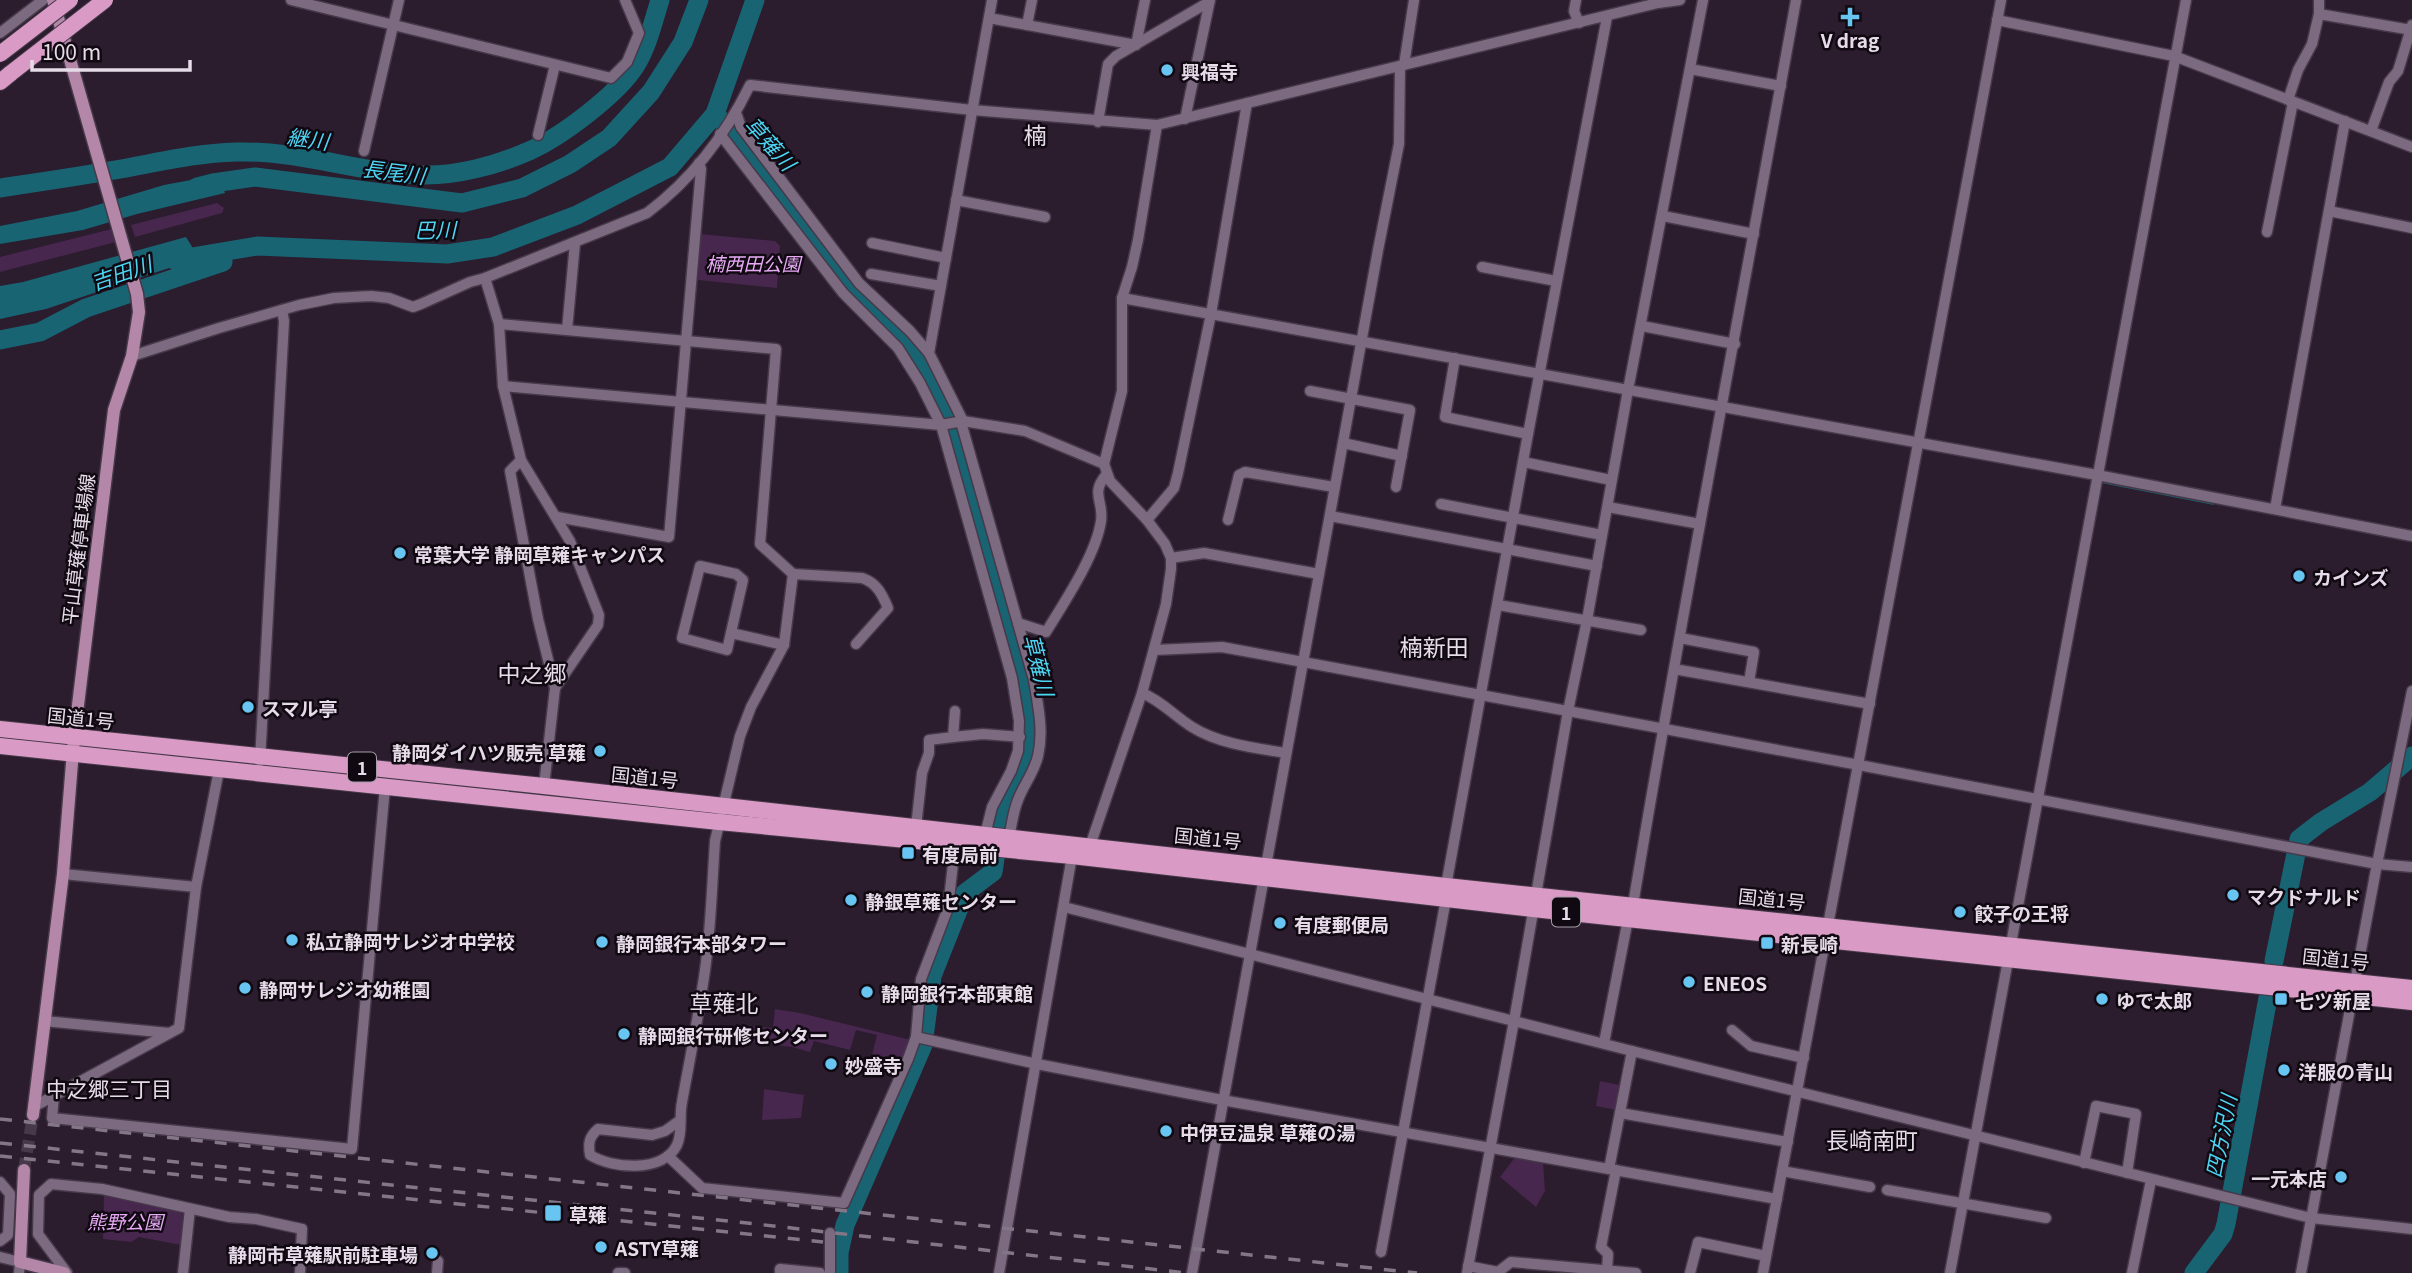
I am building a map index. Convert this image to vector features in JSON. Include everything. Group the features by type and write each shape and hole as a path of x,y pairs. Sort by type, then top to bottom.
{"highway":[{"path":"0,54 70,0"},
{"path":"5,78 105,0"},
{"name":"国道1号","path":"0,729 544,786 955,846 1265,872 2354,988 2412,988"},
{"name":"国道1号","path":"0,746 385,787 916,827 1090,846 1265,872"},
{"name":"国道1号","path":"2354,988 2412,1002"}],"main road":[{"name":"平山草薙停車場線","path":"34,1110 62,874 74,738 114,410 132,356 139,312 137,294 53,0"},
{"path":"24,1170 19,1268 66,1273"}],"street":[{"path":"0,33 43,0"},
{"path":"291,0 611,78 627,62 639,33 625,0"},
{"path":"364,151 399,0"},
{"path":"929,354 992,0"},
{"path":"1027,25 1032,0"},
{"path":"1136,45 1145,0"},
{"path":"1192,1273 1399,144 1402,66 1414,0"},
{"path":"1576,0 1574,11 1579,23"},
{"path":"132,356 282,310 334,298 389,298 413,307 647,213 667,198 699,163 736,113 750,85 972,110 1157,125 1606,17 1658,2 1680,0"},
{"path":"1636,1273 1511,1262 1498,1272 1468,1269 1568,711 1703,0"},
{"path":"1604,1043 1735,344 1796,0"},
{"path":"1763,1273 2001,0"},
{"path":"1950,1273 2186,0"},
{"path":"2267,232 2291,101 2298,70 2312,44 2319,14 2319,0"},
{"path":"1098,122 1108,64 1210,1"},
{"path":"1185,119 1210,1"},
{"path":"2319,14 2412,28 2398,71 2389,82 2371,131"},
{"path":"1381,1252 1539,372 1606,17"},
{"path":"989,18 1136,45"},
{"path":"1997,20 2174,56 2412,147"},
{"path":"538,135 555,65"},
{"path":"1690,69 1781,86"},
{"path":"1147,520 1174,488 1211,314 1247,103"},
{"path":"736,113 741,127 859,283 929,354 962,421 1034,680 1041,738 1034,770 1018,797 1009,837"},
{"path":"2275,509 2345,121"},
{"path":"1018,623 1046,632 1065,602 1093,545 1101,519 1097,490 1105,470 1122,391 1122,298 1132,267 1157,125"},
{"path":"720,134 843,293 898,348 920,383 941,425 1015,693 1020,737 1015,762 992,807 985,835"},
{"path":"557,517 669,537 701,169 699,163"},
{"path":"956,200 1045,217"},
{"path":"2329,211 2412,228"},
{"path":"1663,216 1754,234"},
{"path":"567,330 575,243"},
{"path":"872,243 946,258"},
{"path":"1482,267 1556,281"},
{"path":"872,274 941,286"},
{"path":"485,278 499,324 503,386 522,460 557,517 579,560 599,615 598,625 555,688"},
{"path":"1122,298 1539,372 2412,536"},
{"path":"259,774 284,321 282,310"},
{"path":"499,324 776,349 760,544 793,574 862,578 869,580 880,590 888,608 856,644"},
{"path":"1642,326 1735,344"},
{"path":"1455,358 1445,417 1528,434"},
{"path":"503,386 941,425 962,421 1025,431 1105,470 1110,481 1147,520 1165,544 1171,558 1166,604 1142,693 1090,846 1072,856 999,1273"},
{"path":"1310,391 1410,411 1396,486"},
{"path":"1343,443 1402,456"},
{"path":"522,460 510,471 538,619 555,688 544,786"},
{"path":"1523,462 1611,480"},
{"path":"1228,520 1239,475 1245,472 1334,487"},
{"path":"1441,504 1602,535"},
{"path":"1608,507 1700,524"},
{"path":"1330,516 1597,566"},
{"path":"1171,558 1203,553 1319,574"},
{"path":"700,566 736,574 743,580 731,633 727,650 682,638 700,566"},
{"path":"679,1121 665,1131 652,1135 598,1129 591,1135 588,1145 590,1155 598,1160 641,1166 668,1156 678,1144 681,1132 679,1121 706,968 715,841 740,736 751,707 784,645 793,574"},
{"path":"986,582 1005,577"},
{"path":"1498,605 1641,629"},
{"path":"731,633 784,645"},
{"path":"1680,638 1754,652 1749,682"},
{"path":"1154,650 1222,647 2377,864 2412,867"},
{"path":"1674,669 1870,704"},
{"path":"2301,1273 2412,691"},
{"path":"1142,693 1158,700 1189,726 1205,734 1225,741 1286,753"},
{"path":"953,737 955,710"},
{"path":"916,827 929,740 983,734 1020,737"},
{"path":"34,1110 54,1095 179,1028 196,887 219,770"},
{"path":"54,1095 51,1118 352,1149 385,787"},
{"path":"668,1156 702,1188 844,1203 916,1037 921,979 948,908 955,846"},
{"path":"62,874 196,887"},
{"path":"1063,907 2151,1180 2311,1218 2412,1229"},
{"path":"44,1021 169,1033"},
{"path":"1732,1030 1751,1046 1804,1058"},
{"path":"916,1037 1222,1100 1777,1199"},
{"path":"1606,1270 1608,1254 1601,1247 1620,1113 1632,1051"},
{"path":"2084,1163 2096,1106 2136,1114 2127,1174"},
{"path":"1620,1113 1788,1142"},
{"path":"1782,1171 1870,1187"},
{"path":"2132,1273 2151,1180"},
{"path":"0,1182 10,1194 8,1235 0,1241"},
{"path":"66,1273 38,1234 39,1195 51,1184 102,1189 190,1209 302,1229 300,1273"},
{"path":"1887,1190 2046,1218"},
{"path":"183,1273 190,1209"},
{"path":"830,1233 830,1273"},
{"path":"1690,1273 1698,1242 1766,1256"},
{"path":"0,1257 19,1268"},
{"path":"780,1273 780,1269 820,1273"},
{"path":"618,1273 625,1273"}],"green space":[{"path":"217,203 224,208 222,213 135,237 131,225"},
{"path":"112,229 116,242 0,272 0,257"},
{"name":"楠西田公園","path":"700,234 775,241 780,246 777,288 698,280"},
{"path":"775,1009 911,1040 904,1063 872,1055 877,1035 856,1030 850,1050 814,1041 810,1052 792,1047 741,1041 743,1025 773,1028"},
{"path":"1600,1081 1620,1085 1616,1110 1596,1106"},
{"path":"764,1089 804,1095 801,1118 762,1120"},
{"path":"1516,1156 1543,1162 1545,1191 1536,1207 1500,1177"},
{"name":"熊野公園","path":"104,1194 183,1210 181,1245 139,1237 131,1242 103,1239"}],"water":[{"path":"218,175 225,193 83,230 0,244 0,226 77,211 164,185"},
{"path":"186,237 199,258 46,309 0,319 0,286"}],"waterway":[{"name":"継川","path":"0,188 192,156 236,152 283,154 421,175 463,172 490,165 529,151 557,136 588,114 616,89 640,57 660,0"},
{"name":"長尾川","path":"197,187 255,177 462,203 522,188 570,164 609,138 651,92 683,42 699,0"},
{"name":"巴川","path":"174,260 257,246 447,254 493,247 577,215 670,167 715,114 755,0"},
{"name":"草薙川","path":"715,114 755,156 790,199 846,286 918,359 929,378 960,458 1022,676 1028,710 1030,733 1027,757 1002,816 993,872 965,893 932,976 923,1045 845,1225 839,1253 839,1273"},
{"name":"吉田川","path":"0,340 40,332 86,308 223,262"},
{"path":"2100,481 2213,503"},
{"name":"四方沢川","path":"2274,961 2299,839 2370,792 2412,756"},
{"name":"四方沢川","path":"2194,1273 2223,1234 2226,1224 2268,998"}],"tunnel":[{"path":"24,1170 33,1115"}],"railway":[{"path":"0,1119 1417,1273"},
{"path":"0,1143 1186,1273"},
{"path":"0,1156 823,1242"}],"place":[{"name":"V drag","path":"1850,17"},
{"name":"興福寺","path":"1167,70"},
{"name":"常葉大学 静岡草薙キャンパス","path":"400,553"},
{"name":"カインズ","path":"2299,576"},
{"name":"スマル亭","path":"248,707"},
{"name":"静岡ダイハツ販売 草薙","path":"600,751"},
{"name":"有度局前","path":"908,853"},
{"name":"マクドナルド","path":"2233,895"},
{"name":"静銀草薙センター","path":"851,900"},
{"name":"餃子の王将","path":"1960,912"},
{"name":"有度郵便局","path":"1280,923"},
{"name":"私立静岡サレジオ中学校","path":"292,940"},
{"name":"静岡銀行本部タワー","path":"602,942"},
{"name":"新長崎","path":"1767,943"},
{"name":"ENEOS","path":"1689,982"},
{"name":"静岡サレジオ幼稚園","path":"245,988"},
{"name":"静岡銀行本部東館","path":"867,992"},
{"name":"ゆで太郎","path":"2102,999"},
{"name":"七ツ新屋","path":"2281,999"},
{"name":"静岡銀行研修センター","path":"624,1034"},
{"name":"妙盛寺","path":"831,1064"},
{"name":"洋服の青山","path":"2284,1070"},
{"name":"中伊豆温泉 草薙の湯","path":"1166,1131"},
{"name":"一元本店","path":"2341,1177"},
{"name":"草薙","path":"553,1213"},
{"name":"ASTY草薙","path":"601,1247"},
{"name":"静岡市草薙駅前駐車場","path":"432,1253"}],"district":[{"name":"楠","path":"1035,134"},
{"name":"楠新田","path":"1434,646"},
{"name":"中之郷","path":"532,672"},
{"name":"草薙北","path":"724,1002"},
{"name":"中之郷三丁目","path":"109,1088"},
{"name":"長崎南町","path":"1872,1139"}]}
